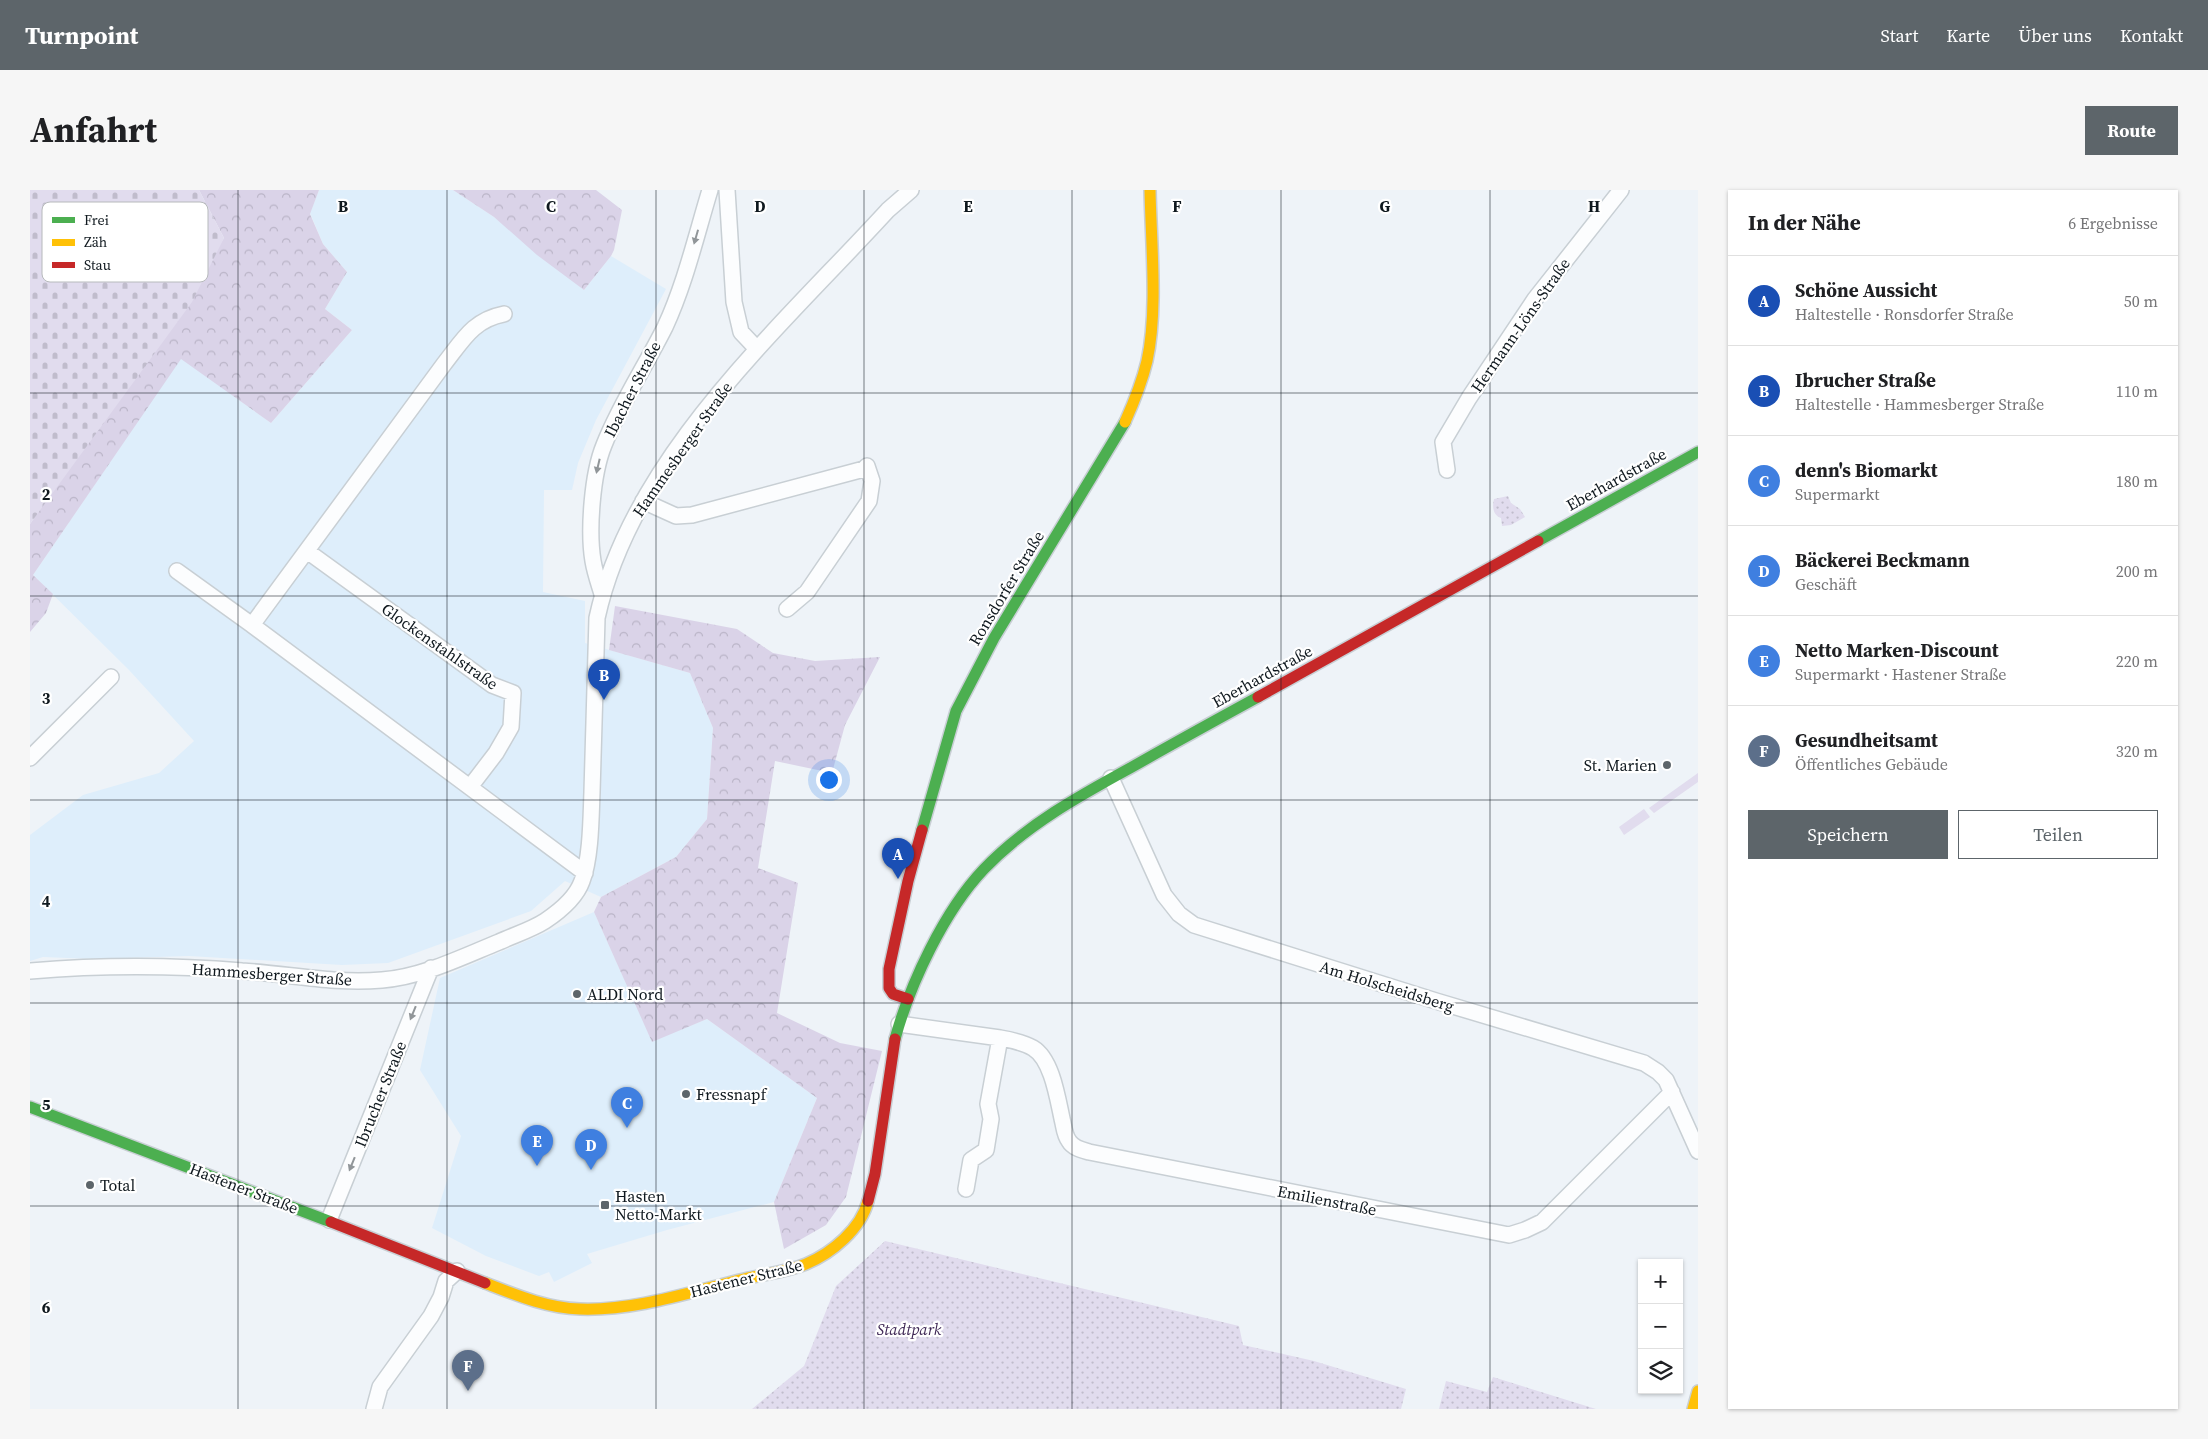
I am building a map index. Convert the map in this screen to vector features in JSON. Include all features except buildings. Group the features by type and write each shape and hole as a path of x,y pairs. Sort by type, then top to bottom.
{"main road":[{"name":"Ronsdorfer Straße","path":"908,1000 893,994 889,988 889,969 908,881 956,711 994,638 1124,428 1140,388 1147,361 1152,324 1150,190"},
{"name":"Eberhardstraße","path":"908,1000 927,956 954,909 982,872 1022,834 1050,813 1698,452"},
{"name":"Hastener Straße","path":"30,1107 547,1304 593,1310 616,1308 668,1298 806,1264 840,1243 853,1230 867,1205 875,1174 893,1046 908,1000"},
{"path":"1693,1409 1698,1392"}],"street":[{"name":"Ibacher Straße","path":"602,594 593,560 592,512 595,482 603,447 626,398 665,326 676,300 710,190"},
{"path":"727,190 734,302 741,332 758,349"},
{"name":"Hammesberger Straße","path":"30,971 102,967 183,968 244,971 306,979 341,981 383,980 409,976 480,950 544,921 567,904 581,884 585,873 591,821 597,618 602,594 624,539 643,500 722,387 888,210 911,190"},
{"name":"Hermann-Löns-Straße","path":"1447,470 1443,442 1469,398 1535,298 1621,190"},
{"path":"252,626 444,364 473,328 489,317 504,314"},
{"path":"643,500 676,516 692,515 846,474 866,466 872,481 869,501 807,592 787,609"},
{"name":"Glockenstahlstraße","path":"307,551 492,685 513,693 511,726 496,753 470,787"},
{"path":"177,571 585,873"},
{"path":"30,758 111,677"},
{"name":"Am Holscheidsberg","path":"1111,778 1164,895 1179,914 1194,925 1410,994 1644,1063 1666,1080 1698,1151"},
{"name":"Ibrucher Straße","path":"329,1220 431,968"},
{"name":"Emilienstraße","path":"899,1024 1000,1038 1033,1048 1041,1054 1052,1077 1069,1142 1076,1148 1509,1235 1542,1222 1672,1092"},
{"path":"966,1189 971,1160 986,1150 991,1120 988,1104 1000,1038"},
{"path":"374,1409 380,1387 431,1316 441,1297 446,1281 457,1271"}],"shaded area":[{"path":"319,190 453,190 494,217 584,290 611,256 666,289 596,420 578,463 572,490 544,490 543,592 585,601 585,643 690,673 713,728 707,819 676,857 601,897 565,881 531,911 388,963 342,965 189,956 92,959 43,957 30,961 30,835 83,795 159,773 194,741 129,670 33,575 181,358 271,423 352,330 325,309 347,272 323,244 310,213"},
{"path":"594,912 652,1041 707,1019 817,1098 774,1202 667,1230 587,1254 592,1263 554,1282 549,1272 539,1276 486,1256 432,1228 461,1136 420,1070 440,978"}],"green space":[{"path":"30,190 199,190 205,202 42,202 42,282 202,282 192,302 30,524"},
{"path":"199,190 319,190 310,214 323,244 347,272 325,309 352,330 271,423 181,359 33,575 53,594 46,613 30,632 30,524 194,282 208,282 208,262 224,238 208,207 208,202 205,202"},
{"path":"453,190 596,190 622,210 614,250 584,290 537,255 494,217"},
{"path":"208,207 224,238 208,270"},
{"path":"1508,496 1511,503 1520,509 1525,517 1511,525 1502,526 1501,518 1496,515 1493,508 1493,502 1494,499"},
{"path":"615,606 737,629 773,653 815,661 880,657 845,725 832,773 775,761 758,868 798,883 777,1013 840,1043 882,1051 846,1197 826,1225 784,1249 774,1202 817,1098 707,1019 652,1042 594,912 601,897 676,857 707,819 713,728 690,673 609,650"},
{"path":"1698,773 1698,782 1654,813 1649,808"},
{"path":"1644,809 1650,817 1624,835 1619,827"},
{"name":"Stadtpark","path":"885,1241 1239,1326 1243,1345 1314,1361 1406,1389 1401,1409 752,1409 804,1366 836,1286"},
{"path":"1493,1377 1596,1409 1439,1409 1446,1381 1487,1392"}],"traffic: fast":[{"path":"922,830 956,711 994,638 1125,422"},
{"path":"1538,541 1698,452"},
{"path":"895,1039 919,972 942,927 969,886 1000,853 1035,825 1073,800 1258,697"},
{"path":"30,1107 331,1222"}],"traffic: slow":[{"path":"1125,422 1143,377 1150,341 1153,299 1150,190"},
{"path":"485,1283 532,1300 568,1308 601,1309 662,1300 806,1264 826,1253 844,1239 859,1221 868,1201"},
{"path":"1693,1409 1698,1391"}],"traffic: jam":[{"path":"1258,697 1538,541"},
{"path":"908,999 893,994 889,988 889,969 908,881 922,830"},
{"path":"868,1201 875,1174 895,1039"},
{"path":"331,1222 485,1283"}],"place":[{"name":"Ibrucher Straße","path":"604,700"},
{"name":"St. Marien","path":"1667,765"},
{"name":"Schöne Aussicht","path":"898,879"},
{"name":"ALDI Nord","path":"577,994"},
{"name":"Fressnapf","path":"686,1094"},
{"name":"denn's Biomarkt","path":"627,1128"},
{"name":"Netto Marken-Discount","path":"537,1166"},
{"name":"Bäckerei Beckmann","path":"591,1170"},
{"name":"Total","path":"90,1185"},
{"name":"Hasten Netto-Markt","path":"605,1205"},
{"name":"Gesundheitsamt","path":"468,1391"}]}
